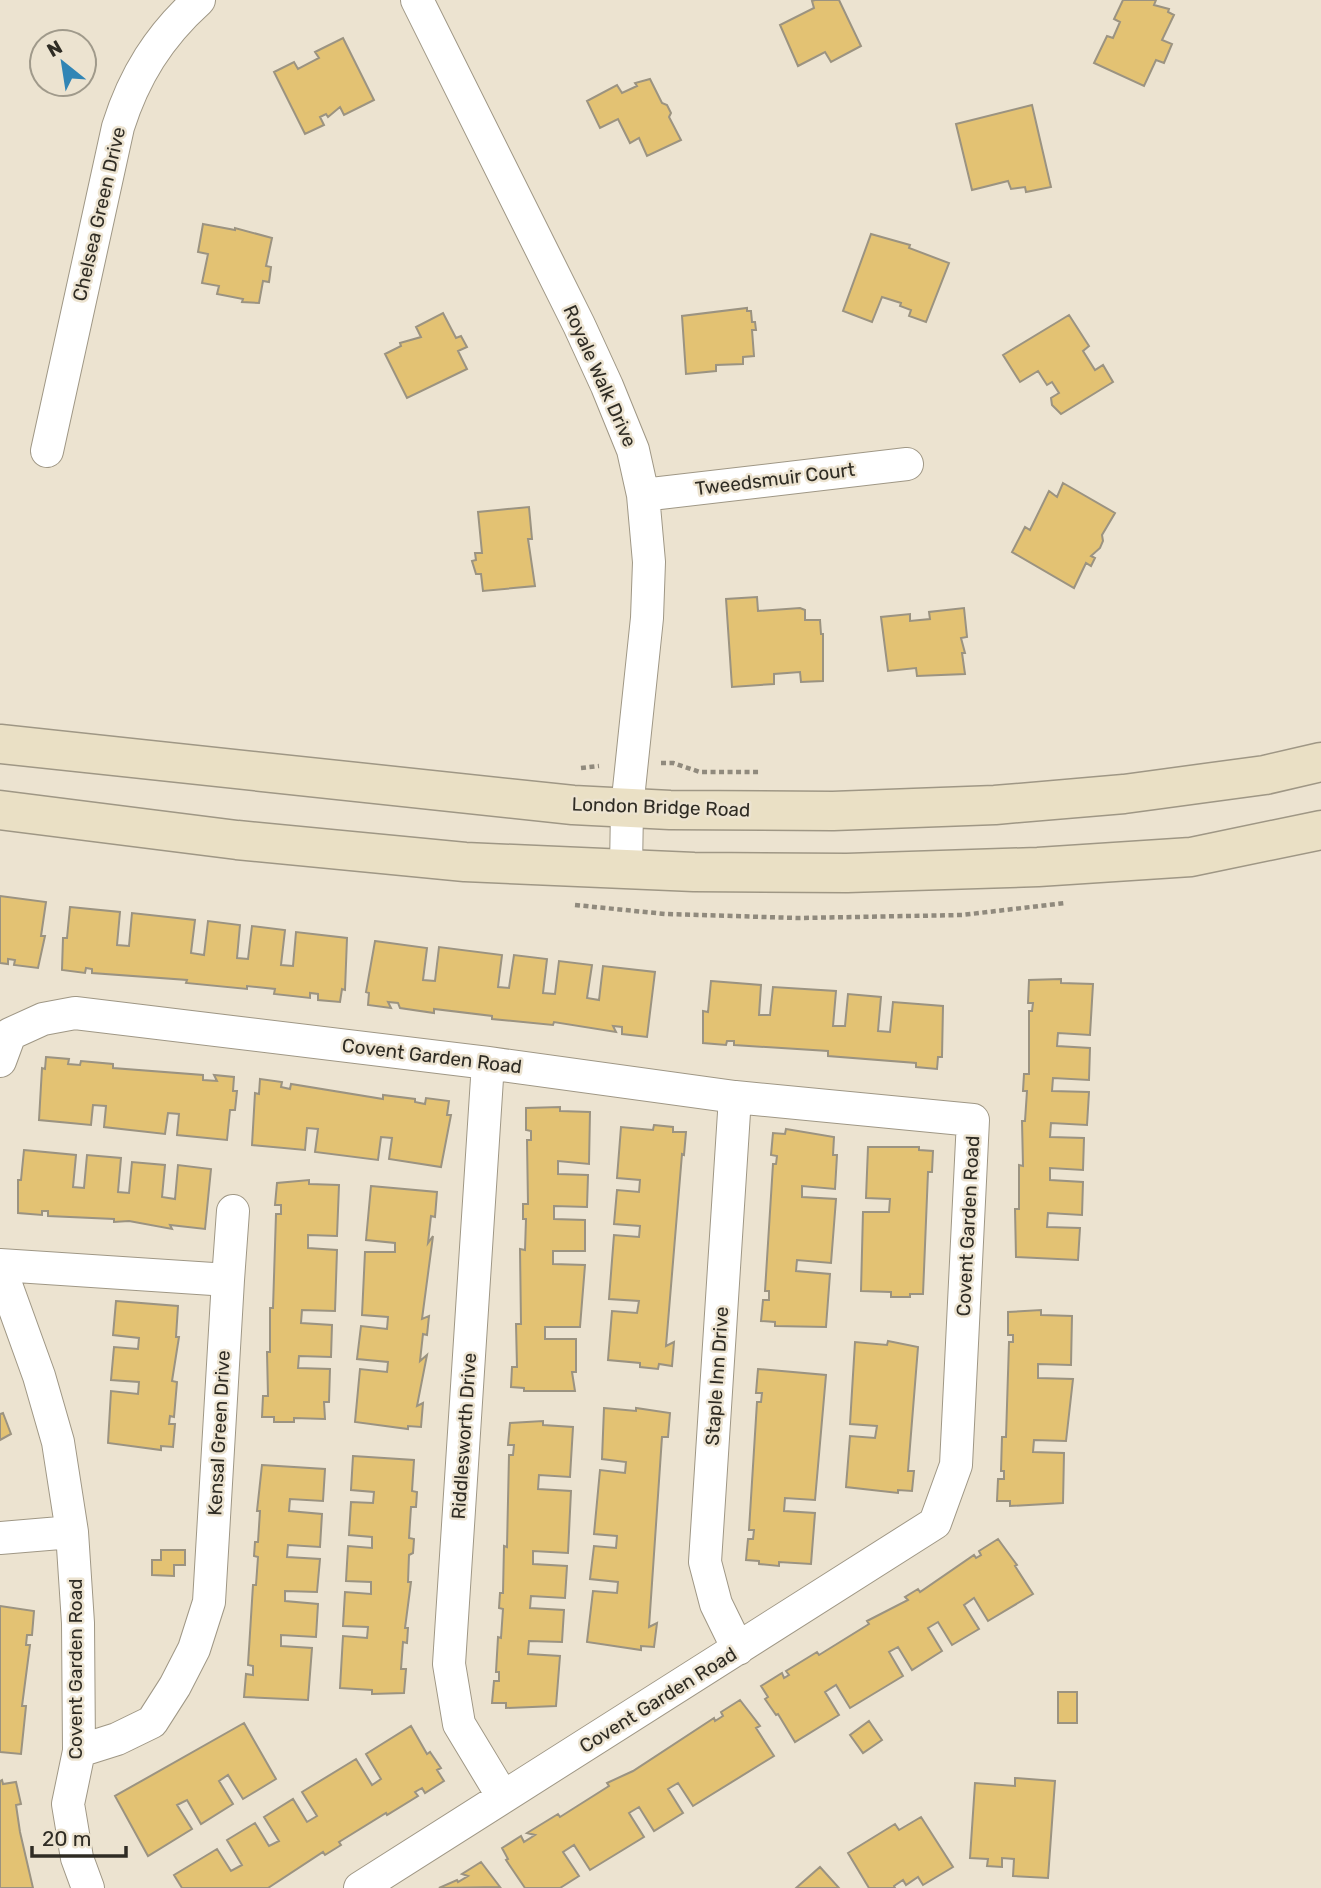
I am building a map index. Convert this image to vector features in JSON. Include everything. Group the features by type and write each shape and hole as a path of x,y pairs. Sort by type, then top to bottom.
{"main road":[{"name":"London Bridge Road","path":"0,744 573,805 832,811 995,805 1124,794 1265,775 1321,762"},
{"path":"0,810 237,841 465,862 694,872 847,873 1038,867 1191,857 1321,830"}],"street":[{"name":"Chelsea Green Drive","path":"47,452 118,127 128,93 170,29 199,0"},
{"name":"Royale Walk Drive","path":"417,0 607,386 633,450 643,495 649,562 647,618 627,808 626,869"},
{"name":"Tweedsmuir Court","path":"643,495 907,464"},
{"name":"Covent Garden Road","path":"3,1040 43,1019 75,1013 488,1063 735,1097 973,1120 956,1465 935,1523 360,1888"},
{"name":"Riddlesworth Drive","path":"488,1063 449,1664 459,1724 503,1797"},
{"name":"Staple Inn Drive","path":"735,1097 705,1562 716,1604 738,1649"},
{"name":"Kensal Green Drive","path":"79,1751 117,1739 152,1722 194,1649 209,1602 233,1211"},
{"name":"Covent Garden Road","path":"0,1266 39,1376 58,1442 72,1532 78,1623 79,1751 68,1804 77,1858 88,1888"},
{"path":"0,1266 229,1280"},
{"path":"0,1538 72,1532"}],"building":[{"path":"839,0 861,46 831,62 825,52 798,66 780,25 814,8 812,1"},
{"path":"1123,0 1156,0 1154,5 1169,9 1168,12 1174,15 1162,40 1172,44 1164,63 1156,60 1144,86 1094,63 1107,36 1113,38 1120,22 1114,19"},
{"path":"343,38 374,100 344,115 340,107 328,117 326,114 320,117 324,125 305,134 274,72 294,62 298,69 319,58 315,52"},
{"path":"650,79 662,103 667,105 671,113 669,117 681,140 647,156 639,138 630,143 618,119 600,128 587,101 617,85 622,93 637,86 635,83"},
{"path":"1032,105 1051,187 1026,192 1025,187 1011,189 1008,181 972,190 956,124"},
{"path":"203,224 235,228 272,238 266,266 271,267 269,282 263,281 259,303 242,302 243,299 217,294 219,286 202,283 208,254 198,252"},
{"path":"871,234 910,245 909,248 949,263 926,322 909,316 911,310 900,306 901,303 882,297 872,322 843,311"},
{"path":"747,308 747,311 751,311 752,322 755,322 756,330 752,330 754,356 743,357 743,364 716,365 716,371 686,374 682,316"},
{"path":"443,313 456,338 461,336 467,347 458,351 467,369 407,398 385,354 401,346 400,343 421,337 416,327"},
{"path":"1069,315 1089,346 1083,351 1095,370 1103,365 1113,382 1061,414 1052,405 1051,398 1059,393 1052,382 1047,385 1038,371 1020,382 1003,355"},
{"path":"1063,483 1115,513 1102,535 1100,548 1091,556 1095,558 1091,566 1086,563 1074,588 1012,552 1025,527 1030,530 1049,491 1057,497"},
{"path":"529,507 532,539 528,539 535,586 483,591 481,574 476,574 472,561 476,560 475,553 482,553 478,512"},
{"path":"757,597 758,611 800,608 805,610 805,620 820,620 823,634 823,681 801,682 800,672 774,674 774,684 732,687 726,599"},
{"path":"964,608 967,637 961,638 965,653 962,653 965,674 917,676 916,668 888,671 881,617 910,614 910,621 930,619 929,612"},
{"path":"0,896 46,902 41,936 45,936 38,968 14,965 15,960 8,959 8,964 0,963"},
{"path":"70,907 120,912 117,945 129,946 132,913 195,920 191,953 204,955 208,921 240,925 237,958 248,959 252,926 285,930 281,965 293,966 296,932 347,938 345,990 342,989 340,1002 318,1000 318,994 310,993 310,998 274,994 275,989 247,986 247,989 186,983 187,980 92,973 92,969 86,968 85,973 62,970 63,938 67,938"},
{"path":"375,941 427,948 423,980 435,981 439,947 502,955 498,987 509,988 514,955 547,959 543,993 555,994 559,961 592,965 587,998 599,1000 603,966 655,972 647,1037 622,1034 622,1027 613,1026 616,1032 554,1022 553,1025 492,1019 492,1016 434,1009 434,1013 400,1008 398,1003 388,1002 391,1008 368,1005 369,993 366,992"},
{"path":"1061,979 1061,983 1093,984 1090,1035 1058,1033 1057,1046 1090,1048 1089,1080 1053,1078 1052,1091 1089,1092 1087,1125 1051,1123 1050,1137 1084,1138 1083,1170 1050,1168 1050,1180 1083,1182 1082,1215 1048,1213 1047,1227 1080,1228 1078,1260 1016,1257 1015,1209 1019,1209 1019,1165 1023,1166 1022,1121 1025,1121 1027,1091 1023,1091 1024,1074 1029,1074 1029,1011 1032,1011 1033,1003 1028,1003 1029,980"},
{"path":"711,981 761,985 759,1015 770,1015 773,987 836,991 833,1026 845,1026 848,994 881,997 878,1031 890,1032 893,1002 943,1006 942,1057 938,1057 937,1069 916,1067 916,1063 828,1056 828,1051 734,1045 734,1041 727,1041 726,1045 703,1043 703,1011 708,1012"},
{"path":"46,1057 69,1059 68,1064 80,1065 81,1061 113,1064 113,1068 203,1075 203,1080 217,1081 214,1075 234,1077 233,1091 237,1091 235,1110 230,1110 227,1140 177,1135 179,1114 168,1113 165,1134 104,1127 106,1106 93,1105 91,1125 39,1120 42,1068 45,1069"},
{"path":"260,1079 282,1082 281,1087 290,1089 291,1084 383,1099 383,1095 415,1099 415,1102 425,1104 426,1098 449,1101 447,1115 451,1115 441,1167 389,1159 392,1138 381,1137 378,1160 315,1152 318,1129 307,1128 305,1150 252,1145 255,1093 259,1094"},
{"path":"560,1107 560,1111 590,1112 589,1164 558,1161 558,1174 588,1175 587,1207 554,1206 554,1219 585,1220 585,1251 553,1251 553,1264 585,1265 580,1327 545,1327 545,1339 576,1339 576,1372 572,1372 575,1391 524,1391 524,1388 511,1387 512,1367 517,1367 516,1324 521,1324 520,1249 525,1250 526,1219 523,1219 523,1204 528,1204 527,1140 531,1140 531,1131 526,1130 526,1108"},
{"path":"654,1125 673,1127 673,1132 686,1132 666,1346 674,1342 672,1366 659,1364 658,1369 640,1367 640,1363 608,1360 612,1311 637,1313 639,1301 609,1299 614,1235 639,1237 640,1226 614,1224 617,1190 639,1192 640,1180 617,1178 621,1127 653,1130"},
{"path":"786,1129 834,1137 833,1155 837,1155 835,1189 802,1186 802,1197 836,1199 831,1263 797,1260 796,1271 830,1274 826,1327 775,1326 775,1322 761,1321 763,1300 769,1300 769,1291 765,1291 773,1164 776,1164 777,1156 771,1155 773,1133 785,1134"},
{"path":"868,1147 919,1147 919,1150 933,1151 932,1172 928,1172 923,1294 891,1297 891,1292 861,1291 863,1212 889,1212 890,1199 866,1198"},
{"path":"24,1150 76,1155 73,1187 84,1188 87,1155 121,1158 118,1192 129,1193 132,1162 165,1165 162,1197 175,1199 178,1165 211,1169 205,1229 170,1225 172,1229 129,1221 114,1222 114,1219 48,1216 48,1211 42,1211 42,1215 18,1213 18,1180 21,1180"},
{"path":"309,1180 309,1184 339,1185 337,1236 308,1235 308,1248 337,1250 335,1311 302,1310 301,1323 332,1325 331,1357 299,1356 298,1368 330,1369 329,1402 324,1402 325,1419 294,1418 294,1422 274,1422 274,1417 262,1417 263,1396 268,1396 267,1352 270,1352 270,1308 273,1308 276,1214 281,1214 281,1205 275,1205 277,1183"},
{"path":"371,1186 437,1192 435,1217 431,1216 428,1243 433,1236 422,1319 429,1316 427,1335 423,1334 420,1361 427,1355 417,1406 423,1403 421,1427 408,1426 408,1429 355,1422 360,1369 387,1372 388,1362 357,1359 361,1326 387,1329 388,1317 362,1315 365,1252 395,1252 395,1243 366,1240"},
{"path":"116,1301 178,1306 176,1337 179,1337 172,1381 177,1382 174,1417 170,1416 169,1424 175,1424 173,1447 161,1446 161,1450 108,1443 111,1391 138,1394 139,1382 111,1380 114,1347 138,1349 139,1338 113,1335"},
{"path":"1041,1310 1041,1315 1072,1316 1071,1365 1038,1364 1038,1378 1073,1379 1066,1441 1034,1440 1033,1452 1064,1453 1063,1503 1010,1506 1010,1501 997,1501 998,1479 1004,1479 1004,1471 1001,1471 1002,1437 1006,1437 1009,1342 1013,1342 1013,1335 1008,1335 1008,1312"},
{"path":"888,1341 918,1347 908,1471 914,1471 912,1491 898,1490 898,1493 846,1487 850,1436 875,1438 877,1426 850,1424 855,1342 887,1345"},
{"path":"758,1369 826,1375 815,1500 785,1498 784,1511 815,1513 811,1564 779,1562 779,1566 746,1560 748,1539 753,1539 754,1530 749,1530 757,1402 761,1402 762,1393 756,1393"},
{"path":"604,1408 636,1411 636,1408 670,1413 668,1437 662,1437 649,1627 657,1623 654,1647 641,1646 641,1650 587,1642 593,1591 617,1593 618,1582 590,1579 594,1546 616,1548 617,1536 594,1534 600,1470 625,1473 626,1462 602,1459"},
{"path":"3,1413 11,1434 0,1440 0,1414"},
{"path":"543,1421 543,1425 573,1427 570,1477 539,1475 538,1489 571,1491 568,1553 533,1551 533,1564 567,1566 565,1598 531,1596 530,1608 564,1610 562,1642 529,1641 528,1654 560,1656 556,1706 506,1708 506,1703 492,1703 494,1681 499,1681 499,1672 496,1672 503,1609 499,1608 500,1593 503,1593 504,1546 507,1547 509,1455 513,1455 514,1445 508,1445 510,1423"},
{"path":"353,1456 414,1460 412,1491 417,1492 416,1507 411,1507 409,1538 414,1539 413,1553 409,1555 408,1582 411,1582 405,1628 408,1628 407,1643 403,1642 401,1669 406,1669 404,1693 372,1694 372,1690 340,1688 343,1636 367,1638 368,1627 343,1626 345,1592 371,1594 371,1582 346,1581 348,1546 372,1548 372,1537 349,1535 351,1502 373,1503 374,1492 351,1490"},
{"path":"262,1465 325,1469 323,1501 290,1499 289,1511 322,1514 320,1547 288,1545 287,1557 320,1559 317,1592 285,1591 285,1601 318,1604 316,1637 281,1635 281,1646 312,1648 308,1700 244,1697 246,1674 253,1675 253,1666 248,1665 253,1585 256,1585 258,1557 254,1556 255,1542 258,1542 260,1511 257,1511"},
{"path":"998,1539 1033,1594 988,1621 974,1598 964,1605 979,1629 952,1645 938,1622 928,1628 942,1651 912,1670 898,1647 889,1652 903,1676 850,1708 836,1685 825,1692 839,1715 795,1742 765,1699 768,1697 761,1686 782,1673 784,1678 789,1675 786,1671 817,1652 819,1655 869,1624 867,1621 908,1600 905,1597 918,1589 920,1592 974,1555 976,1558 981,1555 979,1551"},
{"path":"161,1550 185,1550 185,1565 174,1565 174,1576 152,1575 152,1560 161,1560"},
{"path":"0,1606 34,1611 32,1635 27,1635 26,1645 30,1645 22,1706 26,1706 21,1754 0,1752"},
{"path":"1058,1692 1077,1692 1077,1723 1058,1723"},
{"path":"740,1700 760,1726 756,1728 774,1756 693,1806 678,1783 668,1789 683,1813 654,1831 639,1807 629,1813 644,1837 590,1870 574,1845 563,1852 579,1876 560,1888 525,1888 506,1860 508,1859 502,1848 521,1836 524,1842 535,1835 527,1833 558,1814 560,1817 609,1786 607,1783 633,1771 714,1718 715,1721 723,1716 721,1712"},
{"path":"869,1721 882,1740 863,1753 850,1735"},
{"path":"244,1723 276,1779 243,1799 228,1775 219,1781 233,1804 201,1824 187,1800 177,1805 192,1829 148,1856 115,1796"},
{"path":"411,1726 427,1754 430,1752 441,1768 437,1770 444,1781 425,1793 422,1788 415,1792 418,1796 387,1815 386,1813 339,1842 341,1845 325,1855 323,1852 268,1888 182,1888 174,1875 217,1849 231,1871 242,1865 227,1840 255,1823 269,1846 279,1841 264,1817 293,1799 307,1822 317,1816 302,1792 356,1759 372,1785 381,1779 366,1754"},
{"path":"1015,1778 1055,1781 1048,1878 1013,1876 1014,1859 1002,1858 1002,1867 987,1866 988,1859 970,1858 975,1783 1015,1786"},
{"path":"2,1780 3,1784 16,1782 21,1804 16,1805 20,1832 33,1888 0,1888"},
{"path":"921,1817 953,1867 923,1885 918,1877 906,1885 903,1880 894,1886 895,1888 869,1888 848,1853 895,1824 899,1830"},
{"path":"481,1862 500,1887 439,1888 468,1876 462,1874"},
{"path":"820,1867 839,1888 796,1888"}]}
